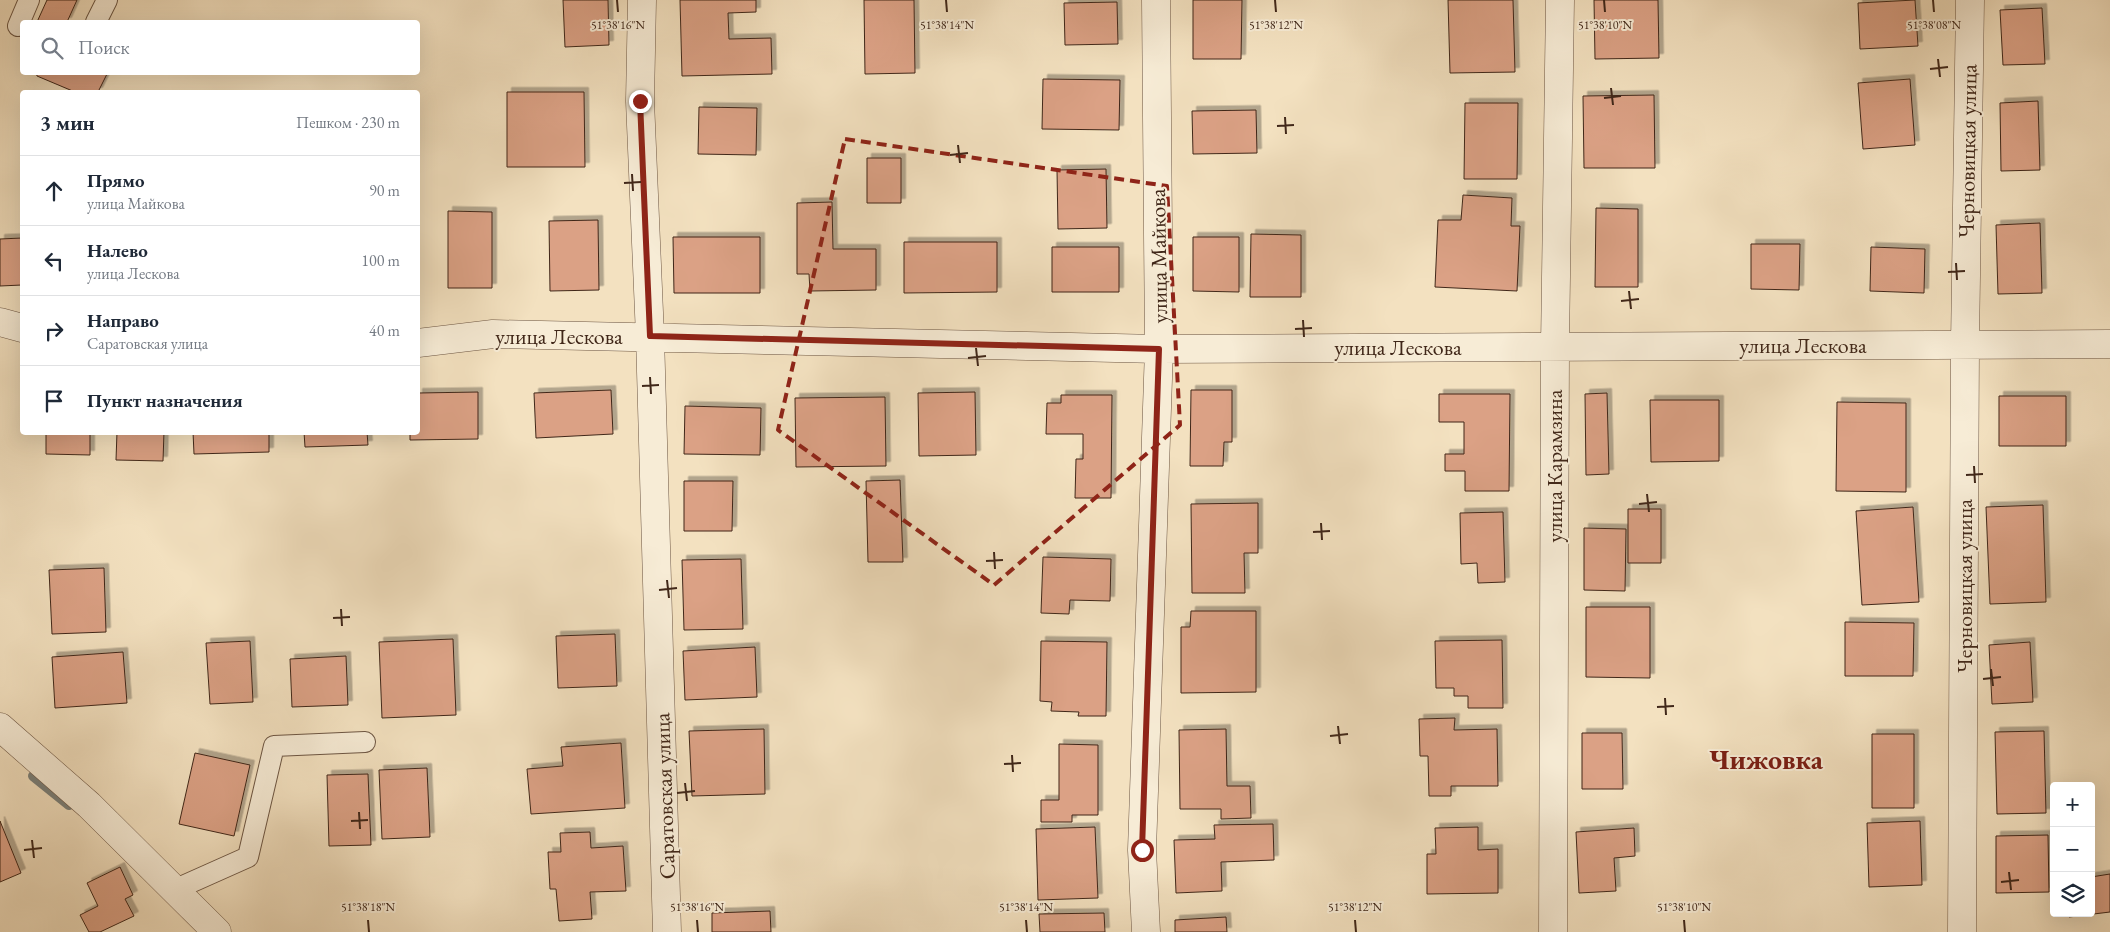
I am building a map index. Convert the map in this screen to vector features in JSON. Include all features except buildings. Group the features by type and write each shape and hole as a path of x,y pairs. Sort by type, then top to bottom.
{"street":[{"name":"Саратовская улица","path":"642,0 640,101 650,336 667,932"},
{"name":"улица Майкова","path":"1146,932 1142,850 1159,349 1156,0"},
{"name":"улица Карамзина","path":"1553,932 1555,346 1560,0"},
{"name":"Черновицкая улица","path":"1962,932 1964,345 1970,0"},
{"path":"0,322 20,327"},
{"name":"улица Лескова","path":"420,343 493,334 650,336 1159,349 2110,344"},
{"path":"0,727 89,804 217,932"}],"lane":[{"path":"21,20 29,0"},
{"path":"97,20 107,0"},
{"path":"18,26 20,21"},
{"path":"174,890 248,857 274,746 365,742"}],"highlighted area":[{"path":"845,139 1167,186 1180,425 994,585 778,430"}],"waterway":[{"path":"33,776 69,805"}],"district":[{"name":"Чижовка","path":"1766,759"}],"route":[{"path":"640,101 650,336 1159,349 1142,850"}]}
